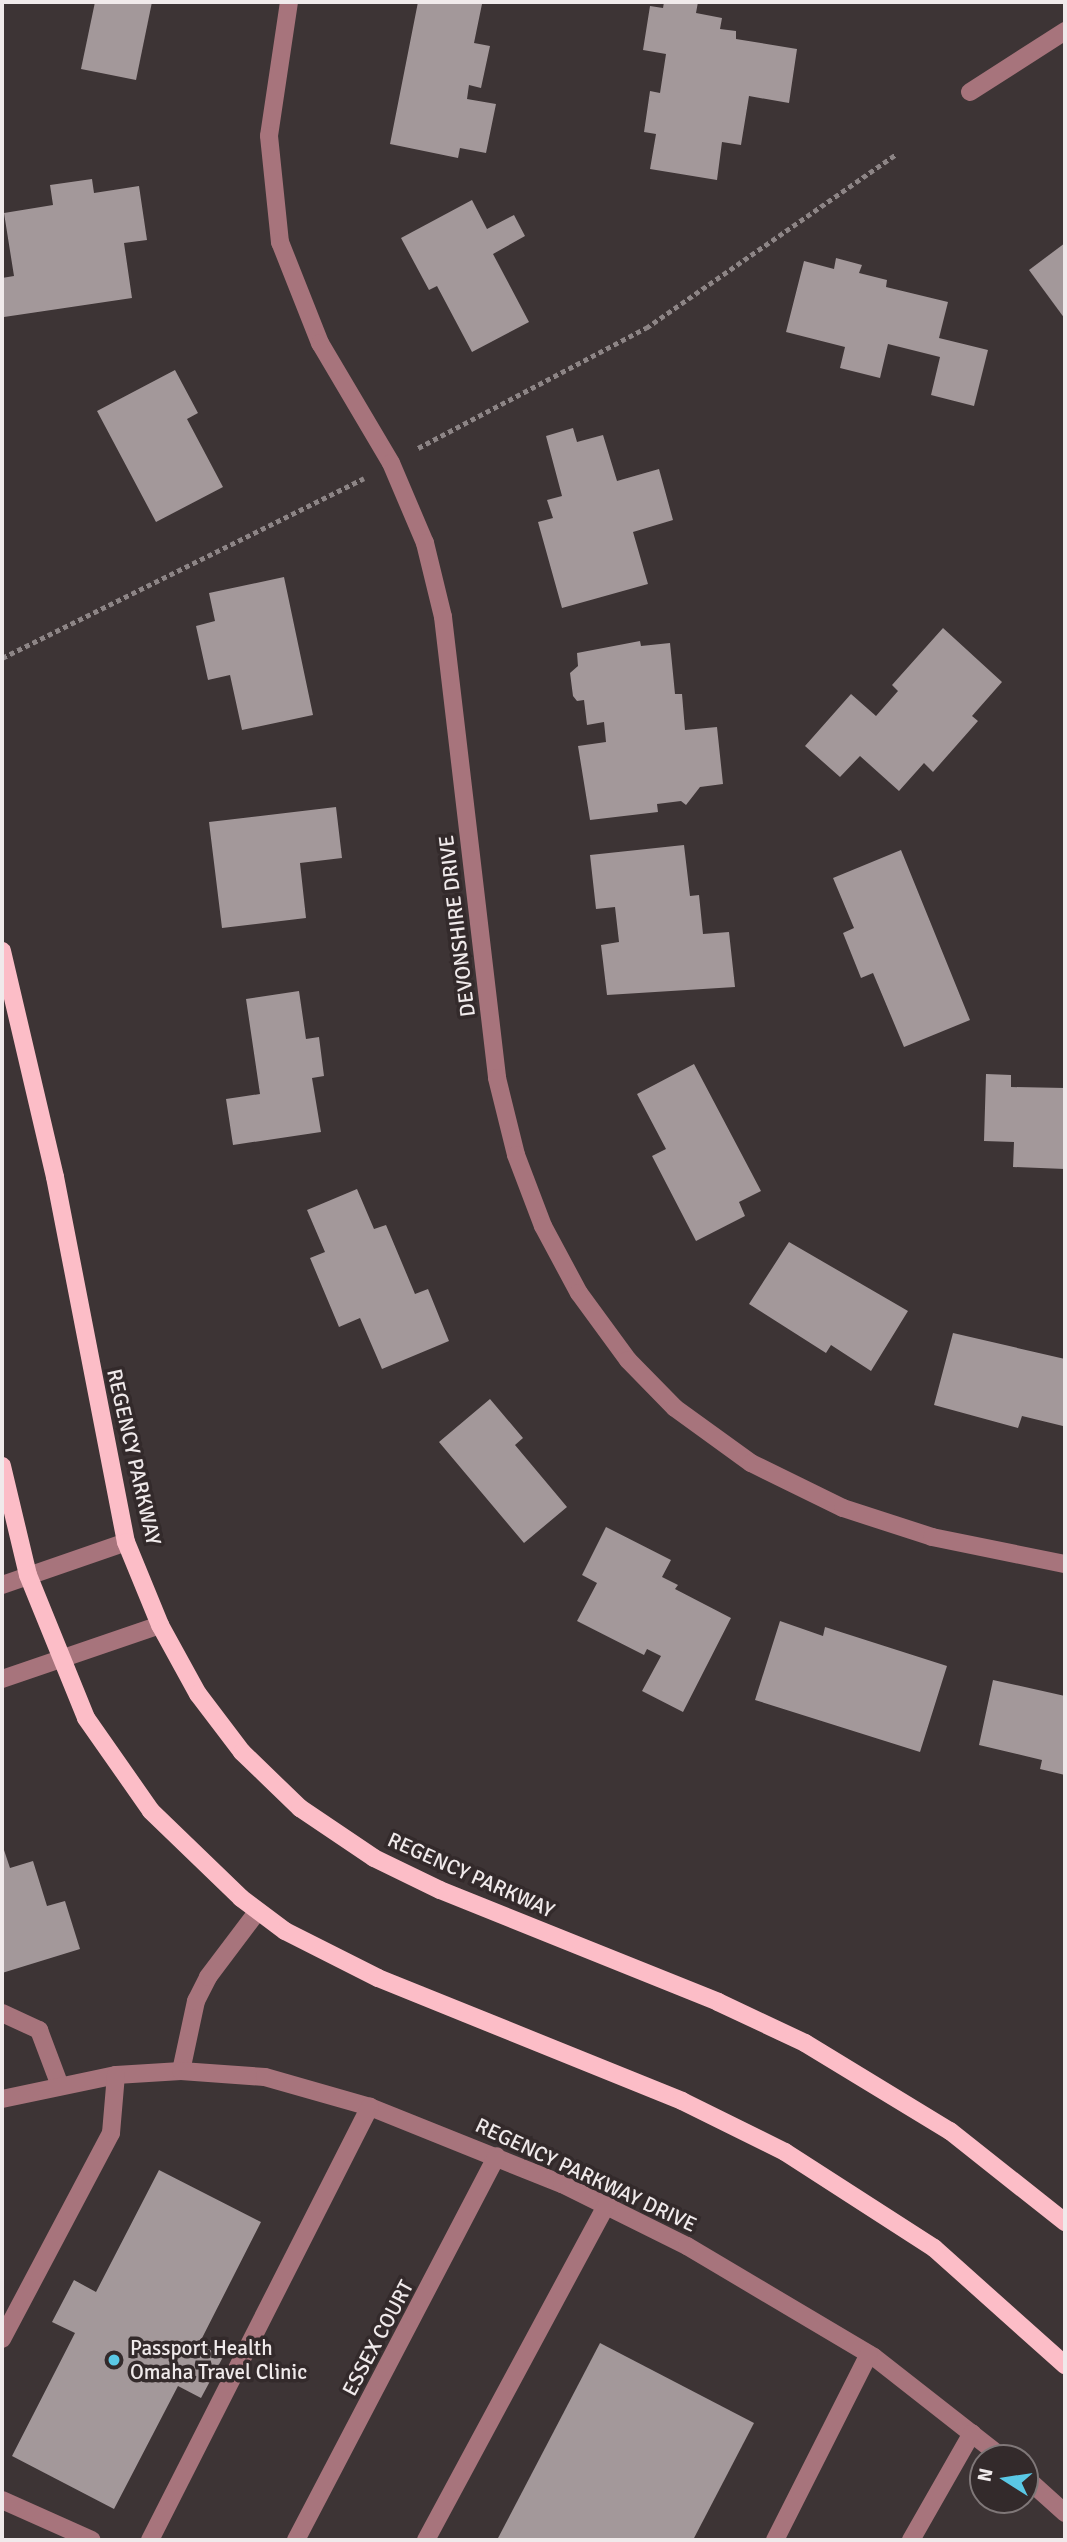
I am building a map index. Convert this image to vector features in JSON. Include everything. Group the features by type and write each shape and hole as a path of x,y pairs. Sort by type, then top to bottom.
{"main road":[{"name":"REGENCY PARKWAY","path":"2,951 55,1177 126,1542 160,1625 198,1694 242,1752 271,1783 331,1832 440,1890 718,2002 805,2043 950,2131 1065,2222"},
{"path":"2,1466 28,1575 59,1659 86,1718 123,1777 186,1849 257,1912 285,1931 399,1988 671,2096 785,2152 934,2248 1065,2365"}],"street":[{"name":"DEVONSHIRE DRIVE","path":"289,2 270,136 280,242 320,343 391,463 425,543 443,617 497,1078 516,1156 543,1226 579,1293 628,1360 676,1408 751,1463 843,1508 919,1533 1065,1564"},
{"path":"970,92 1065,31"},
{"path":"2,1585 126,1542"},
{"path":"2,1679 160,1625"},
{"path":"181,2070 195,2001 208,1977 257,1912"},
{"path":"2,2013 39,2030 60,2087"},
{"name":"REGENCY PARKWAY DRIVE","path":"2,2099 116,2075 181,2070 265,2077 370,2107 497,2156 607,2204 738,2274 869,2354 986,2444"},
{"path":"2,2339 111,2133 116,2075"},
{"path":"150,2540 370,2107"},
{"name":"ESSEX COURT","path":"296,2540 497,2156"},
{"path":"426,2540 607,2204"},
{"path":"775,2540 869,2354"},
{"path":"911,2540 972,2432"},
{"path":"1039,2490 1065,2513"},
{"path":"2,2500 92,2540"}],"path":[{"path":"2,658 391,463 646,328 895,155"}],"building":[{"path":"95,2 152,2 136,80 81,69"},
{"path":"418,2 482,4 474,43 490,46 481,88 469,85 467,99 496,104 486,153 460,148 458,158 390,144"},
{"path":"664,2 698,2 696,13 722,18 720,29 736,31 736,39 797,49 789,103 749,96 741,145 722,142 717,180 650,169 656,134 644,132 650,91 660,93 666,54 643,50 650,6 663,8"},
{"path":"92,179 94,193 139,186 147,240 124,243 132,298 4,317 2,278 14,276 4,213 53,205 50,185"},
{"path":"472,200 487,229 514,215 525,236 493,254 529,322 472,352 437,286 429,290 401,238"},
{"path":"1065,243 1065,319 1029,270"},
{"path":"836,258 862,265 859,273 887,280 886,287 948,302 939,338 988,350 974,406 931,395 940,357 888,344 880,378 840,368 845,347 786,332 804,261 834,269"},
{"path":"175,370 198,413 187,419 223,487 156,522 97,411"},
{"path":"573,428 577,442 603,435 617,481 659,469 673,520 633,532 648,584 562,608 538,522 553,518 547,500 562,496 546,436"},
{"path":"284,577 313,715 242,730 230,675 208,680 196,626 215,621 209,593"},
{"path":"943,628 1002,682 972,716 978,721 933,772 924,763 899,791 860,756 840,777 805,746 851,694 876,716 898,691 892,685"},
{"path":"640,641 641,646 670,643 675,694 682,694 685,730 717,727 723,784 700,787 686,805 681,801 657,804 658,812 590,820 578,746 606,742 604,722 587,725 584,700 577,701 573,696 570,673 578,666 577,653"},
{"path":"336,807 342,858 300,863 306,918 222,928 209,822"},
{"path":"684,845 690,896 699,895 703,934 729,932 735,987 607,995 601,945 619,942 615,907 596,909 590,855"},
{"path":"901,850 970,1020 904,1047 873,973 861,978 843,933 854,928 833,878"},
{"path":"299,991 306,1039 319,1037 324,1076 312,1078 321,1132 233,1145 226,1099 260,1094 246,999"},
{"path":"694,1064 761,1191 739,1202 745,1216 696,1241 652,1156 666,1149 637,1094"},
{"path":"986,1074 1011,1075 1011,1087 1065,1088 1065,1169 1013,1167 1014,1142 984,1141"},
{"path":"357,1189 374,1229 386,1225 415,1294 428,1289 449,1341 382,1369 360,1318 339,1327 310,1258 325,1252 307,1210"},
{"path":"789,1242 908,1311 871,1371 831,1345 826,1353 749,1304"},
{"path":"953,1333 1065,1359 1063,1426 1022,1416 1018,1428 934,1405"},
{"path":"490,1399 523,1438 515,1445 567,1507 524,1543 439,1442"},
{"path":"606,1527 671,1560 662,1577 678,1585 675,1589 731,1618 683,1712 642,1691 661,1656 647,1649 644,1655 577,1621 597,1583 582,1575"},
{"path":"780,1621 823,1636 825,1627 947,1666 920,1752 755,1700"},
{"path":"993,1680 1065,1696 1065,1775 1040,1769 1042,1760 979,1745"},
{"path":"2,1844 10,1868 33,1861 47,1906 65,1901 80,1949 2,1973"},
{"path":"159,2170 261,2222 199,2344 223,2357 201,2398 178,2386 114,2509 12,2456 75,2333 52,2322 74,2280 96,2292"},
{"path":"600,2343 754,2423 693,2540 497,2540"}],"place":[{"name":"Passport Health Omaha Travel Clinic","path":"114,2360"}]}
